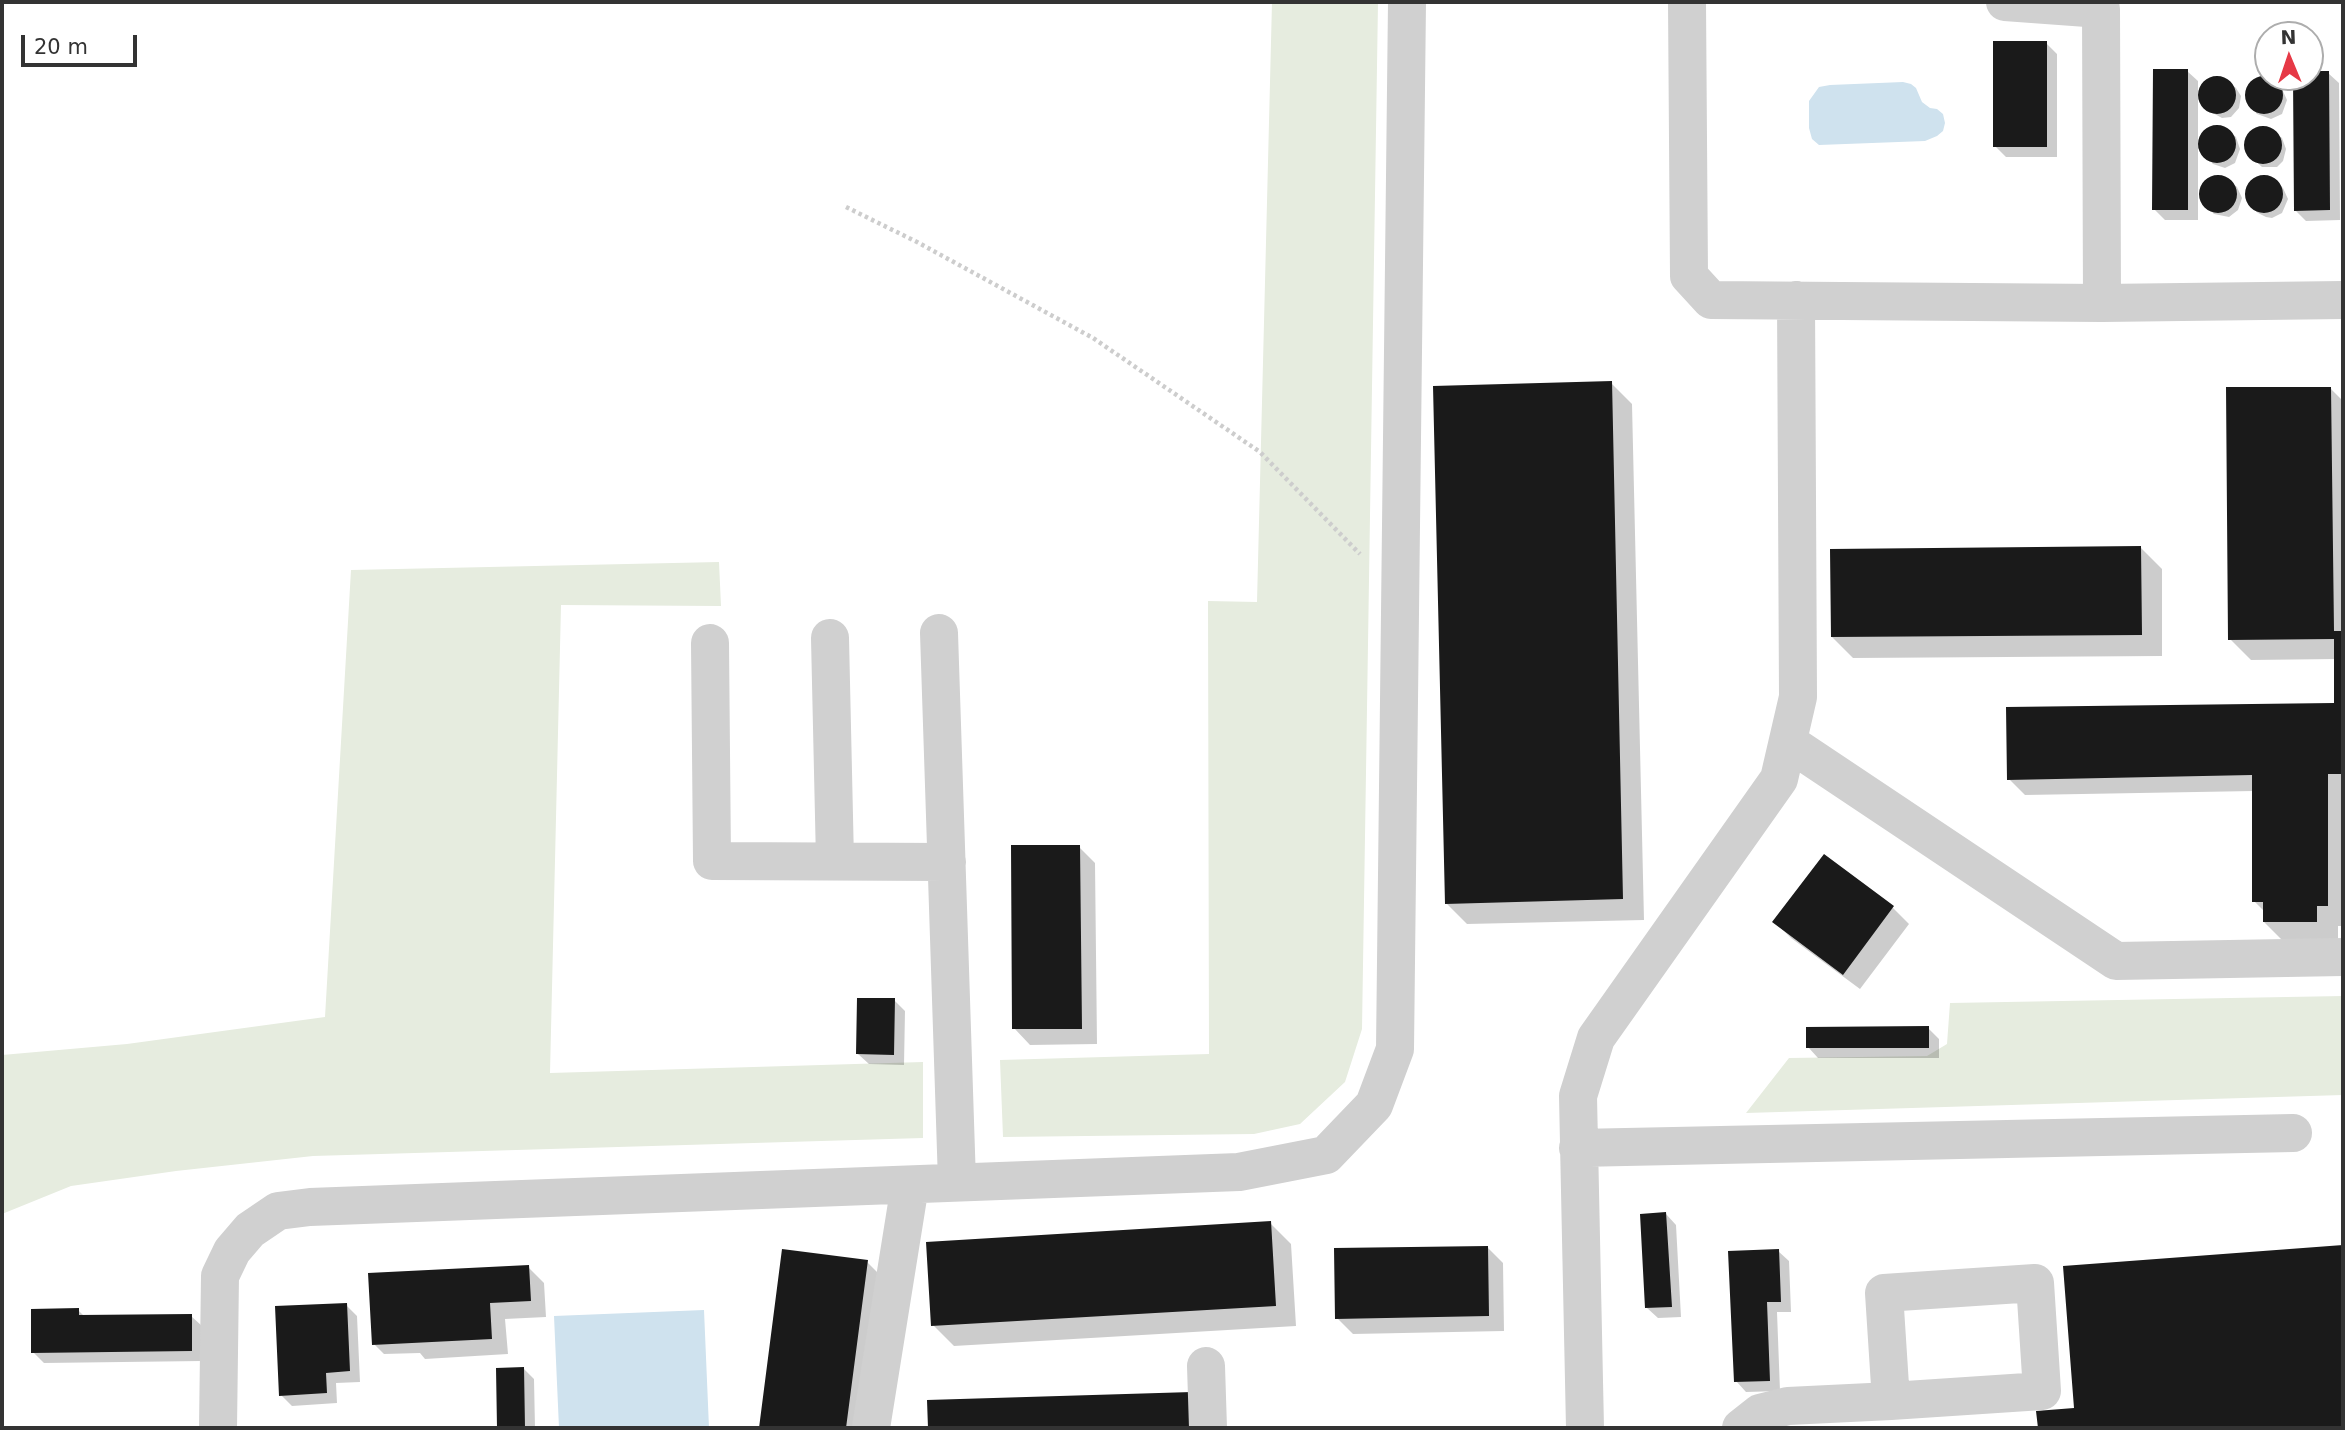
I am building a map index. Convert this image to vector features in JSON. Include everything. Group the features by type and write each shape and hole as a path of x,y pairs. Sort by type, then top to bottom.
{"lane":[{"path":"218,1428 220,1276 232,1251 250,1230 278,1211 310,1207 1239,1172 1326,1155 1374,1105 1395,1049 1407,2"},
{"path":"1687,2 1689,276 1711,300 2102,303 2343,300"},
{"path":"2027,2 2101,9 2102,303"},
{"path":"1585,1428 1578,1096 1596,1038 1779,779 1798,697 1796,300"},
{"path":"939,633 957,1182"},
{"path":"830,638 835,861"},
{"path":"710,643 712,862 947,862"},
{"path":"1788,742 2116,961 2343,957"},
{"path":"1578,1148 2293,1133"},
{"path":"871,1428 910,1185"},
{"path":"1741,1428 1760,1413 1788,1406 1891,1401 2042,1391 2035,1283 1884,1293 1891,1401"},
{"path":"1206,1366 1208,1428"}],"path":[{"path":"846,207 917,242 1093,338 1260,452 1400,594"}],"shaded area":[{"path":"1272,2 1378,2 1362,1029 1345,1082 1300,1124 1254,1134 1003,1137 1000,1060 1209,1054 1208,601 1257,602"},
{"path":"719,562 721,606 561,605 550,1073 923,1062 923,1138 313,1156 71,1186 2,1214 2,1055 127,1044 325,1017 351,570"},
{"path":"2343,996 2343,1095 1746,1113 1789,1058 1927,1056 1947,1044 1950,1003"}],"water":[{"path":"1903,82 1916,88 1922,102 1943,114 1943,131 1937,136 1925,141 1819,145 1812,139 1809,128 1809,101 1819,87"},
{"path":"704,1310 709,1428 559,1428 554,1316"}],"building":[{"path":"1993,41 2047,41 2047,147 1993,147"},
{"path":"2153,69 2188,69 2188,210 2152,210"},
{"path":"2324,71 2329,71 2330,210 2294,211 2293,91 2324,91"},
{"path":"2217,76 2231,81 2236,95 2231,109 2217,114 2203,109 2198,95 2203,81"},
{"path":"2254,79 2254,91 2282,91 2282,102 2278,109 2271,113 2257,113 2250,109 2246,102 2246,88"},
{"path":"2217,125 2231,130 2236,144 2231,158 2217,163 2203,158 2198,144 2203,130"},
{"path":"2263,126 2277,131 2282,145 2277,159 2263,164 2249,159 2244,145 2249,131"},
{"path":"2218,175 2232,180 2237,194 2232,208 2218,213 2204,208 2199,194 2204,180"},
{"path":"2264,175 2278,180 2283,194 2278,208 2264,213 2250,208 2245,194 2250,180"},
{"path":"1612,381 1623,899 1445,904 1433,386"},
{"path":"2226,387 2331,387 2334,631 2343,631 2343,774 2328,774 2328,906 2317,906 2317,922 2263,922 2263,902 2252,902 2252,775 2007,780 2006,707 2334,703 2334,639 2228,640"},
{"path":"2141,546 2142,635 1831,637 1830,549"},
{"path":"1011,845 1080,845 1082,1029 1012,1029"},
{"path":"1824,854 1894,906 1843,975 1772,922"},
{"path":"857,998 895,998 894,1055 856,1054"},
{"path":"1929,1026 1929,1048 1806,1048 1806,1027"},
{"path":"1666,1212 1672,1307 1645,1308 1640,1214"},
{"path":"1271,1221 1276,1306 931,1326 926,1242"},
{"path":"2343,1245 2343,1428 2038,1428 2036,1411 2074,1408 2063,1266"},
{"path":"1488,1246 1489,1316 1335,1319 1334,1248"},
{"path":"782,1249 868,1260 846,1428 759,1428"},
{"path":"1779,1249 1781,1302 1767,1302 1770,1381 1734,1382 1728,1251"},
{"path":"529,1265 531,1301 490,1303 492,1339 372,1345 368,1273"},
{"path":"347,1303 350,1371 326,1373 327,1393 279,1396 275,1306"},
{"path":"79,1308 79,1315 192,1314 192,1351 31,1353 31,1309"},
{"path":"524,1367 525,1428 497,1428 496,1368"},
{"path":"1192,1392 1193,1428 928,1428 927,1400"}]}
